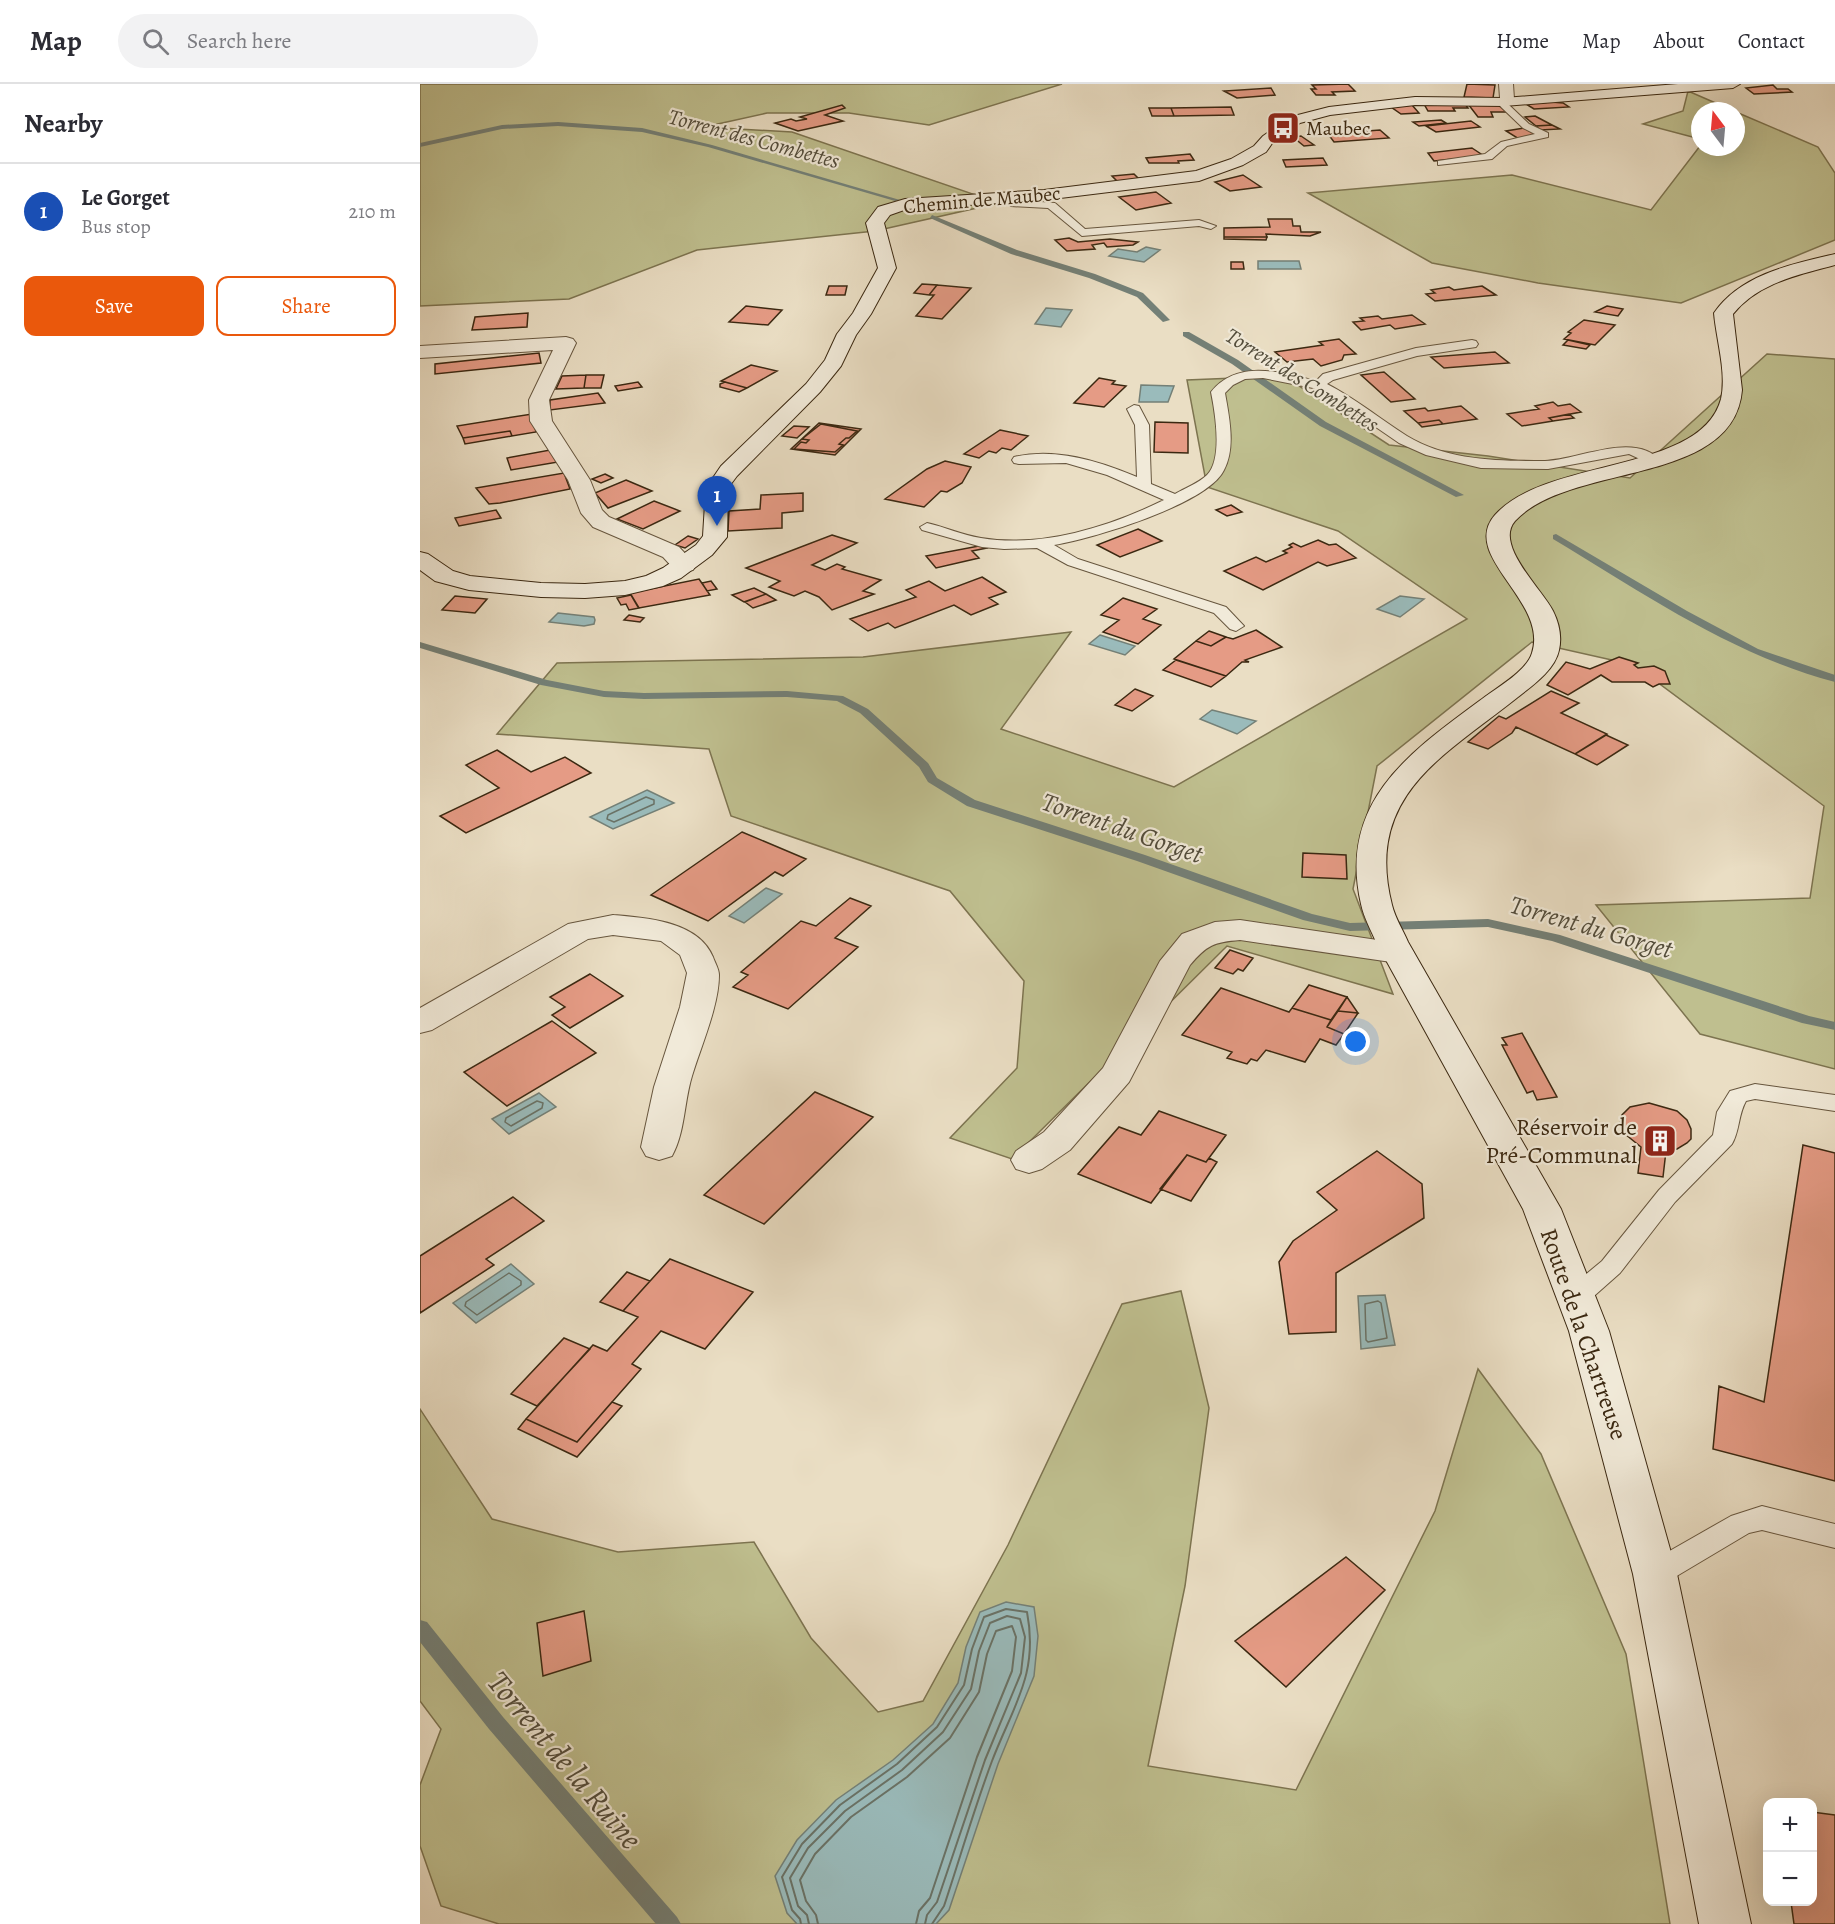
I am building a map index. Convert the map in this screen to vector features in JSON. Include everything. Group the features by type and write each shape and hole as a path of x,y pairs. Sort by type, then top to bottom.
{"street":[{"name":"Chemin de Maubec","path":"420,559 444,576 469,583 585,591 625,588 654,581 684,565 704,550 715,537 717,488 729,471 813,388 834,362 847,334 862,315 887,268 875,223 884,211 905,204 1005,199 1097,190 1199,176 1244,158 1260,149 1268,139 1295,120 1311,114 1505,93 1733,84"},
{"name":"Route de la Chartreuse","path":"1725,1924 1655,1574 1589,1331 1542,1209 1395,947 1376,905 1372,871 1375,827 1383,808 1425,758 1519,684 1546,653 1549,631 1542,610 1499,551 1497,531 1500,525 1514,509 1545,490 1583,478 1655,462 1702,440 1714,429 1728,408 1731,399 1723,313 1730,303 1748,289 1771,278 1835,259"},
{"path":"420,352 566,343 539,400 541,421 579,480 592,513 601,522 671,552 684,565"},
{"path":"420,1022 579,931 613,925 639,927 671,934 694,950 703,973 697,1007 670,1087 658,1147"},
{"path":"1029,1160 1057,1141 1117,1074 1176,961 1193,941 1215,932 1240,930 1395,947"}],"lane":[{"path":"1442,163 1488,157 1504,144 1545,135 1526,126 1503,104 1505,93"},
{"path":"1005,199 1011,203 1051,205 1082,233 1199,223 1211,226"},
{"path":"1318,386 1328,377 1416,352 1472,344"},
{"path":"927,526 962,540 1016,545 1081,534 1142,516 1177,500 1214,476 1223,450 1218,392 1228,382 1243,375 1263,374 1290,378 1318,386 1340,396 1404,440 1453,459 1482,464 1548,465 1631,450 1655,462"},
{"path":"1134,409 1142,425 1144,486"},
{"path":"1019,460 1067,459 1112,472 1177,500"},
{"path":"1038,542 1073,562 1220,610 1236,626"},
{"path":"1576,1297 1611,1267 1667,1196 1724,1138 1728,1112 1738,1096 1755,1091 1835,1103"},
{"path":"1655,1574 1741,1524 1762,1518 1835,1536"}],"green space":[{"path":"420,84 1062,84 929,125 849,113 767,113 704,127 792,132 999,203 875,231 697,250 569,299 420,306"},
{"path":"1688,91 1713,102 1691,102 1691,137 1643,124 1683,111"},
{"path":"1745,116 1818,147 1835,173 1835,240 1681,303 1538,283 1432,263 1308,193 1512,175 1651,210 1692,156 1745,156"},
{"path":"1767,354 1835,359 1835,1069 1700,1034 1596,905 1810,898 1824,806 1634,665 1532,642 1377,766 1353,889 1393,994 1227,946 1012,1159 950,1138 1017,1068 1024,981 950,891 731,816 709,749 497,734 557,663 863,657 1071,632 1001,729 1174,787 1467,619 1338,531 1207,487 1187,380 1284,376 1389,445 1488,456 1630,478"},
{"path":"1181,1291 1209,1408 1185,1586 1148,1766 1296,1790 1435,1511 1478,1369 1541,1454 1626,1654 1670,1924 499,1924 441,1906 420,1846 420,1785 441,1729 420,1701 420,1409 492,1519 618,1552 754,1542 811,1638 878,1712 923,1701 1008,1545 1122,1304"}],"water":[{"path":"1146,247 1160,250 1144,262 1109,256 1118,249 1137,252"},
{"path":"1258,261 1299,261 1301,269 1258,269"},
{"path":"1046,308 1072,310 1061,327 1035,324"},
{"path":"1141,385 1174,386 1168,402 1139,402"},
{"path":"1400,596 1424,599 1400,617 1377,609"},
{"path":"558,613 594,617 595,620 594,624 584,626 549,622"},
{"path":"1100,635 1135,646 1125,655 1089,644"},
{"path":"1212,710 1256,721 1237,734 1200,719"},
{"path":"647,790 674,803 613,829 590,817"},
{"path":"766,888 782,894 744,923 729,916"},
{"path":"539,1093 556,1107 509,1134 492,1119"},
{"path":"511,1264 534,1284 476,1323 453,1303"},
{"path":"1385,1295 1395,1345 1361,1349 1358,1296"},
{"path":"1006,1602 1034,1607 1038,1636 1034,1676 998,1764 949,1910 936,1924 797,1924 787,1913 775,1876 797,1840 836,1800 893,1760 933,1724 958,1683 966,1647 980,1612"}],"building":[{"path":"1348,84 1355,91 1332,92 1335,95 1316,95 1311,89 1316,89 1312,85"},
{"path":"1467,84 1495,85 1493,98 1464,97"},
{"path":"1773,85 1777,89 1788,89 1792,92 1754,94 1746,88"},
{"path":"1271,88 1275,95 1237,98 1224,91"},
{"path":"1563,103 1569,107 1534,109 1526,104"},
{"path":"1424,104 1465,104 1468,108 1453,108 1455,111 1428,111"},
{"path":"1468,104 1497,104 1507,112 1491,112 1493,117 1478,117"},
{"path":"842,105 845,108 825,115 843,121 798,131 775,123 791,119 796,121 807,119 800,117"},
{"path":"1412,105 1419,113 1401,114 1391,107"},
{"path":"1231,107 1234,115 1174,116 1171,108"},
{"path":"1149,108 1171,108 1174,116 1152,116"},
{"path":"1535,116 1552,125 1536,126 1525,117"},
{"path":"1441,120 1446,123 1419,126 1413,122"},
{"path":"1471,121 1480,127 1436,132 1426,126"},
{"path":"1552,125 1560,129 1540,130 1536,126"},
{"path":"1524,128 1539,136 1519,139 1506,131"},
{"path":"1380,130 1389,138 1334,142 1328,134"},
{"path":"1301,136 1314,145 1304,146 1293,137"},
{"path":"1472,148 1484,156 1434,161 1428,153"},
{"path":"1190,154 1194,160 1178,161 1179,163 1149,163 1146,158"},
{"path":"1323,158 1327,165 1286,167 1283,160"},
{"path":"1134,174 1141,181 1119,183 1112,176"},
{"path":"1243,175 1261,187 1230,191 1215,182"},
{"path":"1156,192 1171,203 1136,210 1119,197"},
{"path":"1268,219 1292,219 1293,226 1300,226 1301,232 1321,232 1310,236 1266,234 1267,237 1224,237 1224,228 1270,227"},
{"path":"1224,237 1267,237 1266,240 1224,239"},
{"path":"1069,238 1078,242 1110,239 1138,242 1133,245 1107,247 1104,243 1092,245 1095,249 1067,251 1055,240"},
{"path":"1231,262 1243,262 1244,269 1231,269"},
{"path":"922,284 937,285 929,295 914,293"},
{"path":"937,285 971,288 942,319 916,316 934,295 929,295"},
{"path":"829,286 847,286 845,295 826,295"},
{"path":"1482,286 1496,295 1435,301 1426,294 1435,293 1431,290 1449,287 1454,290"},
{"path":"746,306 782,310 768,325 729,322"},
{"path":"1607,306 1623,309 1618,316 1595,312"},
{"path":"528,313 527,327 472,330 475,317"},
{"path":"1412,315 1425,324 1395,329 1390,325 1361,330 1353,322 1364,321 1360,318 1378,316 1382,319"},
{"path":"1584,320 1615,325 1595,345 1564,339 1571,333 1568,332"},
{"path":"1339,339 1356,354 1344,355 1342,360 1321,366 1313,359 1287,362 1275,352 1323,345 1319,342"},
{"path":"1568,340 1590,345 1586,349 1563,345"},
{"path":"1495,352 1509,363 1444,368 1431,357"},
{"path":"539,353 541,363 435,374 435,364"},
{"path":"751,365 777,371 747,388 721,381"},
{"path":"1384,372 1415,399 1391,402 1361,375"},
{"path":"586,375 584,388 556,389 562,376"},
{"path":"586,375 604,375 601,388 584,388"},
{"path":"1099,378 1115,381 1112,384 1126,386 1104,407 1074,403"},
{"path":"638,382 642,387 618,391 615,386"},
{"path":"725,382 747,388 739,392 720,387 720,384"},
{"path":"598,393 605,403 550,410 550,400"},
{"path":"1553,402 1558,406 1570,404 1581,412 1549,418 1553,421 1522,426 1507,414 1539,409 1535,406"},
{"path":"1461,406 1477,419 1443,424 1439,420 1418,423 1404,411 1425,408 1428,411"},
{"path":"532,414 536,432 512,436 510,431 463,438 457,426"},
{"path":"1569,414 1574,418 1553,421 1549,418"},
{"path":"1439,420 1443,424 1422,427 1418,423"},
{"path":"1155,422 1188,423 1188,453 1154,452"},
{"path":"819,423 861,429 835,455 791,449","holes":["821,424 857,431 839,444 843,445 835,452 794,449 801,442 806,443 809,440 802,439"]},
{"path":"821,424 857,431 839,444 843,445 835,452 794,449 801,442 806,443 809,440 802,439"},
{"path":"794,426 809,427 797,438 782,436"},
{"path":"1000,430 1028,436 1011,450 1002,448 996,453 989,451 979,458 964,454"},
{"path":"510,431 512,436 465,444 463,438"},
{"path":"550,450 558,462 511,470 507,458"},
{"path":"945,461 971,467 962,483 947,492 941,491 924,507 885,499 927,469"},
{"path":"564,473 570,489 500,503 489,504 476,488"},
{"path":"605,474 613,478 601,483 592,479"},
{"path":"626,480 652,491 608,508 595,493"},
{"path":"803,493 803,511 782,513 782,528 728,531 729,511 760,509 761,495"},
{"path":"654,501 680,511 643,529 617,519"},
{"path":"1231,505 1242,512 1227,516 1216,510"},
{"path":"496,510 501,518 459,526 455,518"},
{"path":"1138,529 1162,541 1120,557 1097,545"},
{"path":"832,535 857,543 812,565 825,570 837,564 845,567 842,569 881,580 863,591 874,594 832,610 819,597 805,591 794,596 769,587 780,581 746,568"},
{"path":"688,536 698,539 685,548 675,545"},
{"path":"1318,540 1329,545 1336,544 1356,558 1327,566 1318,562 1263,590 1224,571 1256,557 1266,562 1287,553 1283,551 1292,547 1289,545 1293,543 1301,547"},
{"path":"984,545 987,548 972,551 979,558 936,568 926,556"},
{"path":"982,577 1006,592 989,598 998,604 971,615 954,605 895,628 888,623 868,631 850,619 916,597 906,590 929,581 945,591"},
{"path":"699,579 710,595 639,608 630,593"},
{"path":"711,581 717,589 707,591 702,583"},
{"path":"754,588 766,594 744,602 732,595"},
{"path":"766,594 776,600 753,608 745,602"},
{"path":"631,595 639,608 629,610 626,604 621,605 617,598"},
{"path":"455,596 487,599 475,613 442,610"},
{"path":"1123,598 1157,609 1143,619 1161,625 1138,644 1103,632 1119,620 1101,615"},
{"path":"629,615 644,618 640,622 624,620"},
{"path":"1256,630 1282,647 1245,660 1249,662 1242,662 1226,676 1174,659 1196,641 1211,646 1226,637 1233,639"},
{"path":"1209,631 1226,637 1211,646 1196,641"},
{"path":"1619,657 1638,663 1634,665 1638,668 1654,666 1665,671 1670,684 1659,684 1653,687 1645,682 1612,682 1601,675 1568,695 1547,685 1566,662 1590,669"},
{"path":"1176,660 1226,676 1211,687 1163,670"},
{"path":"1135,689 1153,696 1132,711 1115,705"},
{"path":"1551,691 1579,703 1561,713 1607,734 1575,754 1516,727 1512,733 1488,749 1468,742 1499,716 1506,719"},
{"path":"1606,735 1628,745 1597,765 1575,754"},
{"path":"497,750 531,772 565,757 591,773 466,833 440,816 499,788 466,765"},
{"path":"742,832 806,859 783,876 775,872 708,921 651,895"},
{"path":"1303,853 1346,855 1347,879 1302,877"},
{"path":"850,898 871,906 835,938 858,947 788,1009 733,987 748,975 741,972 801,921 816,926"},
{"path":"1230,950 1253,958 1243,971 1238,969 1233,974 1215,968"},
{"path":"590,974 623,996 570,1028 552,1015 565,1007 550,997"},
{"path":"1309,985 1347,997 1331,1020 1292,1008"},
{"path":"1221,988 1289,1012 1292,1008 1331,1020 1327,1027 1344,1034 1336,1045 1320,1039 1305,1062 1266,1050 1257,1061 1251,1059 1247,1064 1227,1058 1232,1052 1182,1035"},
{"path":"1347,997 1358,1013 1338,1011"},
{"path":"1338,1011 1358,1013 1344,1034 1327,1027"},
{"path":"552,1021 596,1053 507,1106 464,1072"},
{"path":"1522,1033 1557,1097 1537,1100 1533,1091 1527,1093 1502,1045 1507,1045 1502,1038"},
{"path":"815,1092 873,1117 764,1224 704,1195"},
{"name":"Réservoir de Pré-Communal","path":"1649,1103 1677,1111 1687,1120 1691,1129 1691,1139 1687,1143 1677,1149 1666,1151 1663,1177 1638,1173 1641,1147 1625,1134 1620,1124 1622,1115 1630,1107"},
{"path":"1159,1111 1226,1135 1206,1162 1187,1155 1151,1203 1078,1174 1119,1127 1141,1135"},
{"path":"1803,1145 1835,1153 1835,1481 1713,1449 1719,1386 1764,1402"},
{"path":"1377,1151 1422,1184 1424,1218 1336,1273 1336,1332 1289,1334 1279,1262 1293,1241 1337,1210 1317,1192"},
{"path":"1187,1155 1206,1162 1209,1158 1217,1162 1191,1201 1160,1189"},
{"path":"513,1197 544,1221 486,1259 494,1265 420,1313 420,1256"},
{"path":"670,1259 753,1292 705,1349 661,1331 632,1364 641,1369 577,1442 526,1419 593,1345 607,1351 638,1317 623,1311"},
{"path":"627,1272 650,1281 623,1311 600,1302"},
{"path":"564,1338 590,1349 537,1406 511,1394"},
{"path":"612,1402 622,1406 577,1457 518,1429 526,1419 577,1442"},
{"path":"1346,1557 1385,1590 1286,1687 1235,1641"},
{"path":"584,1611 591,1661 543,1676 537,1623"},
{"path":"1817,1813 1835,1815 1835,1924 1794,1924 1792,1906 1817,1906"}],"waterway":[{"name":"Torrent des Combettes","path":"420,145 502,127 558,124 642,130 710,146 897,200"},
{"name":"Torrent des Combettes","path":"932,217 1014,252 1092,276 1140,295 1166,320"},
{"name":"Torrent des Combettes","path":"1186,334 1235,362 1323,424 1459,495"},
{"name":"Torrent des Combettes","path":"1556,537 1683,613 1754,651 1835,679"},
{"name":"Torrent du Gorget","path":"420,645 545,683 604,694 644,696 787,694 839,698 864,711 924,765 932,780 971,803 1141,858 1308,917 1350,927 1488,923 1555,938 1807,1020 1835,1026"},
{"name":"Torrent de la Ruine","path":"420,1628 496,1723 670,1924"}],"place":[{"name":"Maubec","path":"1283,128"},
{"name":"Le Gorget","path":"717,526"},
{"name":"Réservoir de Pré-Communal","path":"1660,1141"}]}
